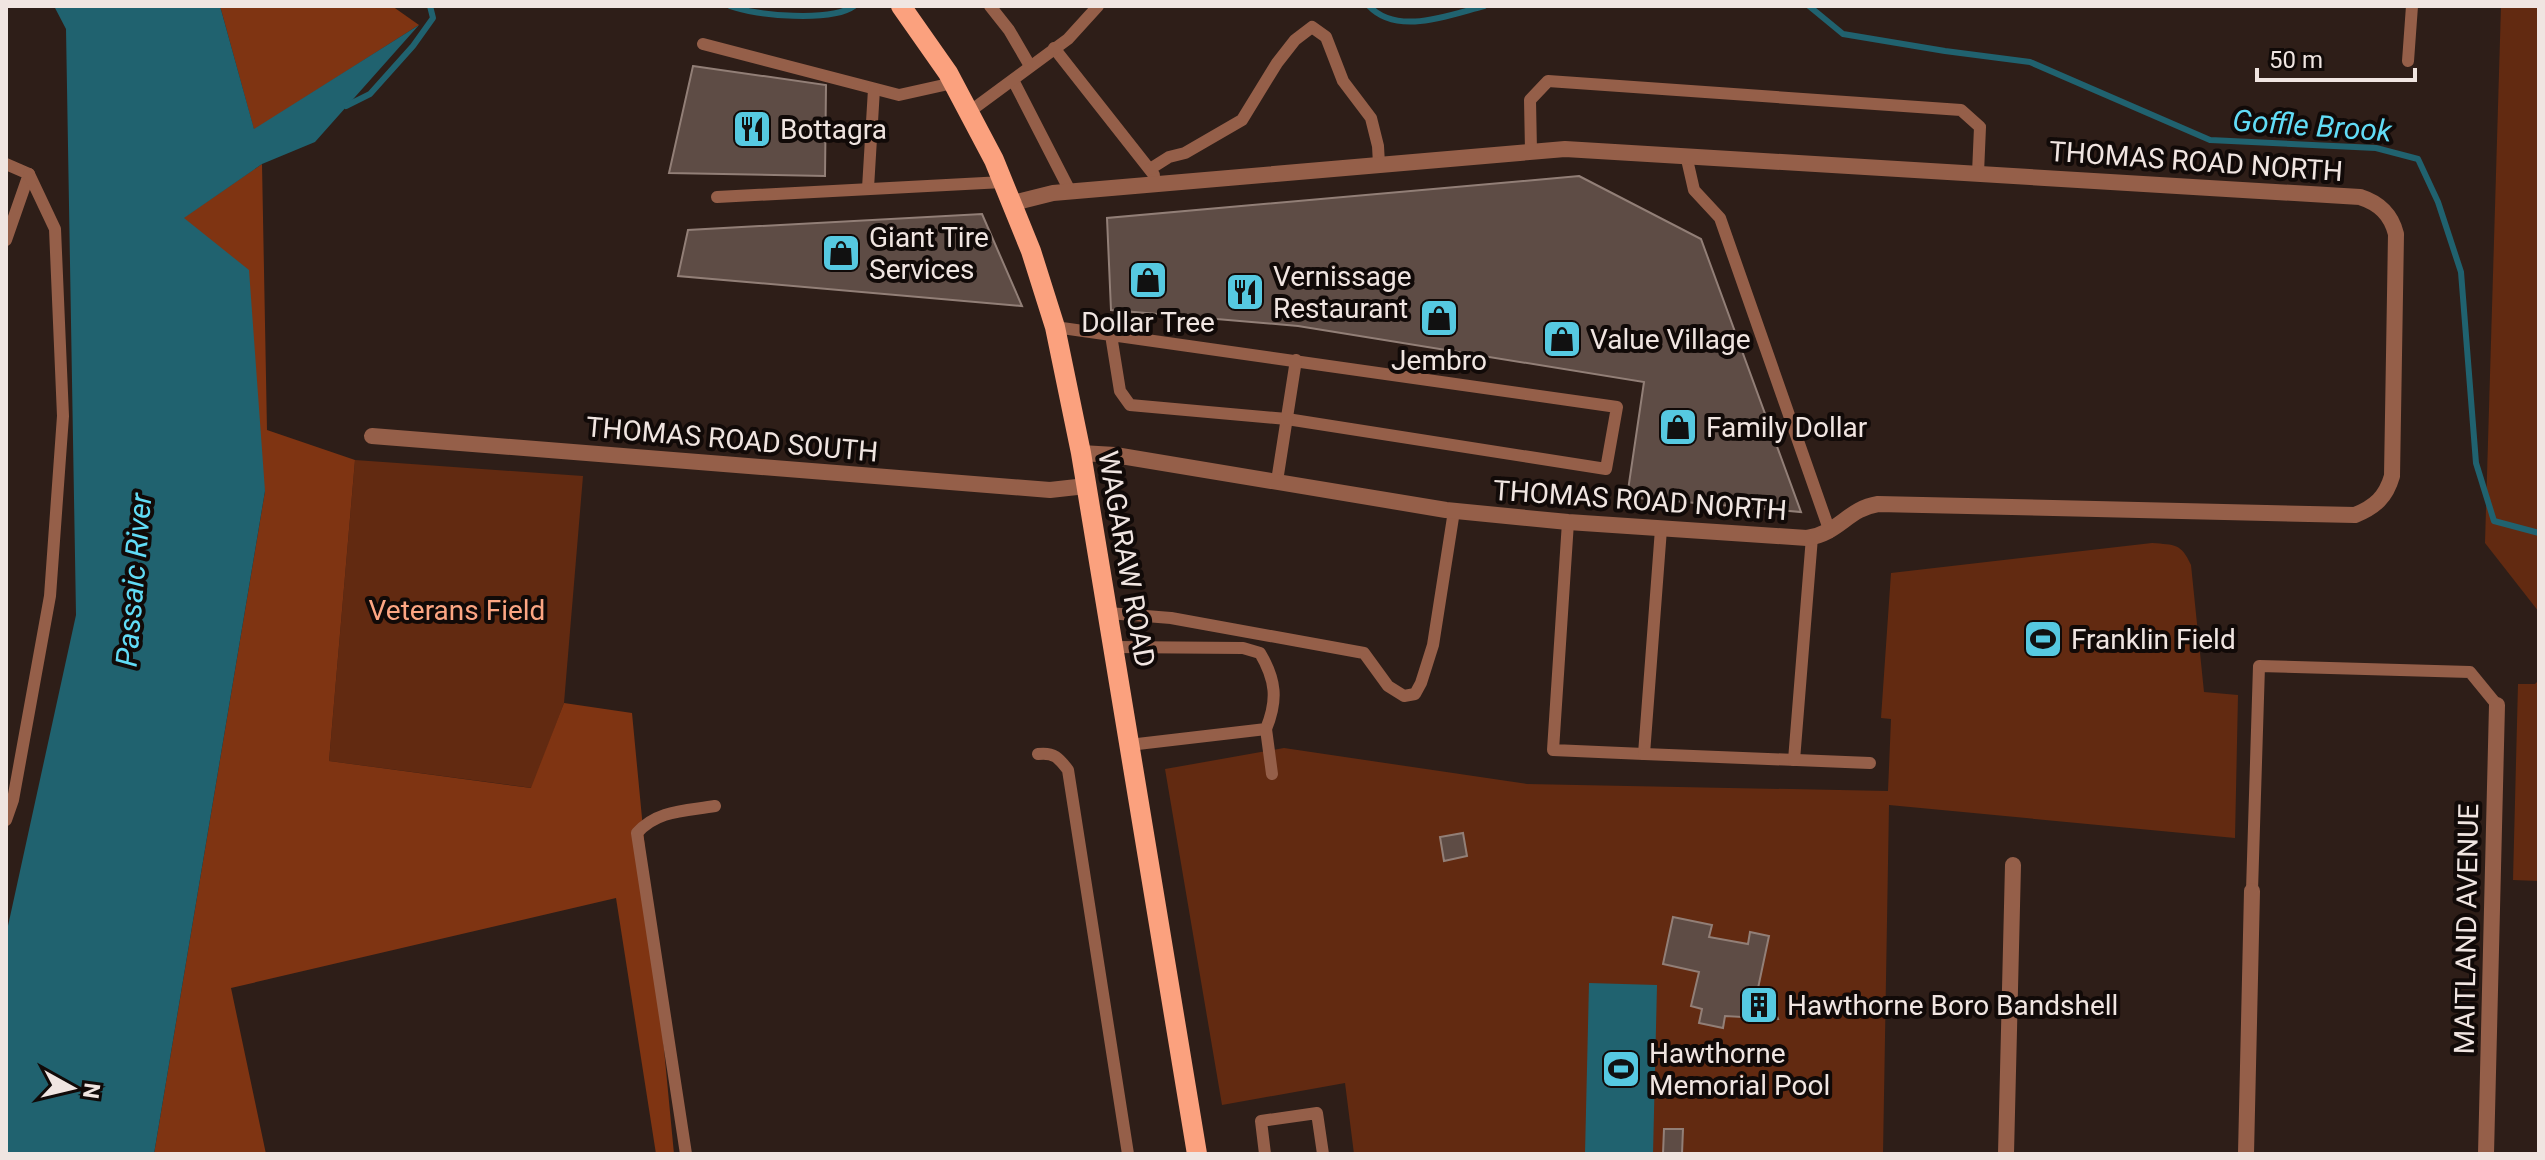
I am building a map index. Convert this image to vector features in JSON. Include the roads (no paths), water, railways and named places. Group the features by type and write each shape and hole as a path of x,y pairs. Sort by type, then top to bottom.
{"main road":[{"name":"WAGARAW ROAD","path":"901,6 953,83 1003,182 1031,251 1055,327 1081,453 1197,1154"}],"street":[{"name":"THOMAS ROAD NORTH","path":"1013,203 1070,191 1531,151 1578,150 2360,197 2373,201 2393,223 2397,246 2392,476 2388,489 2371,509 2355,515 1878,504 1863,507 1830,532 1812,537 1661,529 1454,511 1115,455 1081,453"},
{"name":"THOMAS ROAD SOUTH","path":"372,436 1050,490 1086,486"},
{"name":"MAITLAND AVENUE","path":"2486,1154 2497,705"},
{"path":"2006,1154 2013,865"},
{"path":"2246,1154 2252,891"}],"lane":[{"path":"990,6 1009,30 1030,66"},
{"path":"969,112 1068,39 1098,6"},
{"path":"2408,61 2412,6"},
{"path":"1150,169 1242,120 1277,63 1295,40 1312,27 1326,37 1343,81 1371,118 1379,164"},
{"path":"703,44 899,95 953,83"},
{"path":"1054,48 1161,183"},
{"path":"1013,80 1070,191"},
{"path":"1531,151 1530,100 1548,81 1961,110 1980,127 1978,173"},
{"path":"868,188 874,89"},
{"path":"1686,155 1694,190 1720,218 1830,532"},
{"path":"6,164 29,174 55,229 63,416 50,596 13,800 6,820"},
{"path":"6,240 29,174"},
{"path":"717,197 1003,182"},
{"path":"1055,327 1617,407 1606,469 1287,419 1130,405 1120,391 1111,335"},
{"path":"1277,481 1296,360"},
{"path":"1108,613 1171,618 1364,653 1388,686 1404,696 1415,694 1433,645 1454,511"},
{"path":"1568,522 1553,750 1870,763"},
{"path":"1644,754 1661,529"},
{"path":"1794,760 1812,537"},
{"path":"1113,647 1243,648 1260,653 1271,671 1275,706 1266,729 1272,774"},
{"path":"2252,891 2259,666 2470,672 2497,705"},
{"path":"1129,745 1266,729"},
{"path":"1038,754 1049,753 1059,758 1068,770 1128,1154"},
{"path":"686,1154 637,833 658,816 715,806"},
{"path":"1265,1154 1261,1121 1317,1113 1323,1154"}],"water":[{"name":"Passaic River","path":"54,6 220,6 254,129 419,25 315,142 262,164 184,218 249,270 265,491 154,1154 6,1154 6,935 76,615 66,29"},
{"name":"Hawthorne Memorial Pool","path":"1589,983 1657,985 1653,1154 1585,1154"}],"waterway":[{"name":"Goffle Brook","path":"346,106 370,94 413,46 433,18 430,6"},
{"name":"Goffle Brook","path":"730,6 794,16 829,14 854,6"},
{"name":"Goffle Brook","path":"1369,6 1381,15 1408,22 1440,18 1484,6"},
{"name":"Goffle Brook","path":"1809,6 1843,34 2030,62 2210,140 2376,148 2418,159 2438,202 2461,272 2476,463 2494,521 2539,533"}],"place":[{"name":"Bottagra","path":"752,129"},
{"name":"Giant Tire Services","path":"841,253"},
{"name":"Dollar Tree","path":"1148,280"},
{"name":"Vernissage Restaurant","path":"1245,292"},
{"name":"Jembro","path":"1439,318"},
{"name":"Value Village","path":"1562,339"},
{"name":"Family Dollar","path":"1678,427"},
{"name":"Franklin Field","path":"2043,639"},
{"name":"Hawthorne Boro Bandshell","path":"1759,1005"},
{"name":"Hawthorne Memorial Pool","path":"1621,1069"}],"park label":[{"name":"Veterans Field","path":"457,610"}]}
